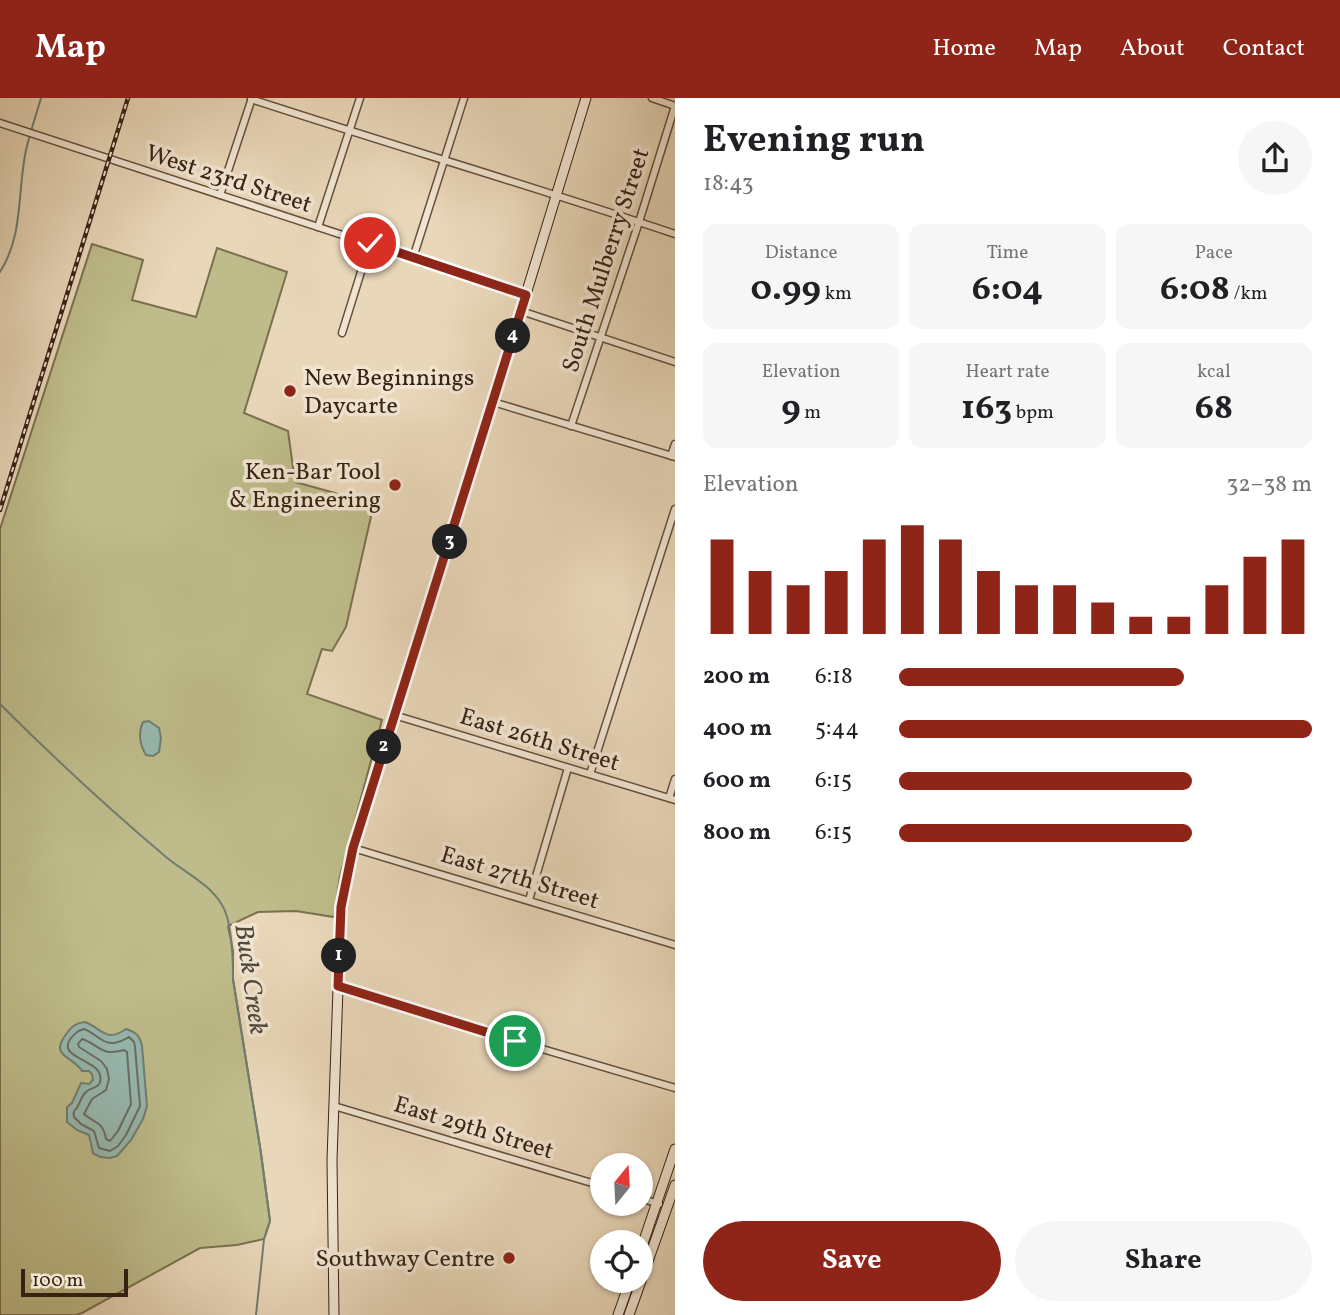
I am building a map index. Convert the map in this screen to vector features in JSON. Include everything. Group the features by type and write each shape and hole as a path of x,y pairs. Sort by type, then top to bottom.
{"main road":[{"path":"334,1315 332,1160 341,907 353,848 586,98"},
{"path":"629,1315 647,1268 675,1149"},
{"path":"650,1230 675,1185"},
{"path":"618,1315 626,1293"}],"street":[{"path":"318,227 359,98"},
{"path":"414,258 464,98"},
{"path":"652,98 675,106"},
{"path":"220,195 252,99 675,234"},
{"name":"South Mulberry Street","path":"571,426 675,106"},
{"name":"West 23rd Street","path":"0,123 526,295"},
{"path":"342,333 370,243"},
{"path":"521,311 675,362"},
{"path":"493,402 673,457 675,444"},
{"path":"590,774 675,509"},
{"name":"East 26th Street","path":"394,715 672,799"},
{"path":"528,900 568,768"},
{"path":"672,799 675,779"},
{"name":"East 27th Street","path":"353,848 675,944"},
{"path":"338,986 675,1088"},
{"name":"East 29th Street","path":"334,1106 590,1182"},
{"path":"653,1202 662,1205"}],"shaded area":[{"path":"92,244 143,260 132,300 196,317 217,248 287,272 244,413 288,431 295,482 335,493 372,512 346,627 332,651 322,649 307,694 382,720 340,876 334,917 296,911 258,912 228,926 233,951 233,979 270,1221 264,1239 237,1245 200,1248 76,1315 0,1315 0,529"}],"water":[{"path":"149,721 159,728 161,738 159,752 153,756 146,755 140,739 143,722"},
{"path":"85,1022 109,1035 129,1030 137,1035 142,1046 147,1106 131,1140 117,1156 110,1158 93,1153 89,1135 67,1122 67,1107 72,1103 81,1083 89,1084 93,1080 89,1071 82,1071 64,1055 60,1047 71,1028"}],"waterway":[{"name":"Buck Creek","path":"0,272 13,243 26,150 41,98"},
{"name":"Buck Creek","path":"0,704 123,820 211,891 225,912 270,1221 264,1239 256,1315"}],"railway":[{"path":"0,510 128,98"}],"place":[{"name":"New Beginnings Daycarte","path":"290,391"},
{"name":"Ken-Bar Tool & Engineering","path":"395,485"},
{"name":"Southway Centre","path":"509,1258"}],"route":[{"path":"370,243 526,295 353,848 341,907 338,986 515,1041"}]}
